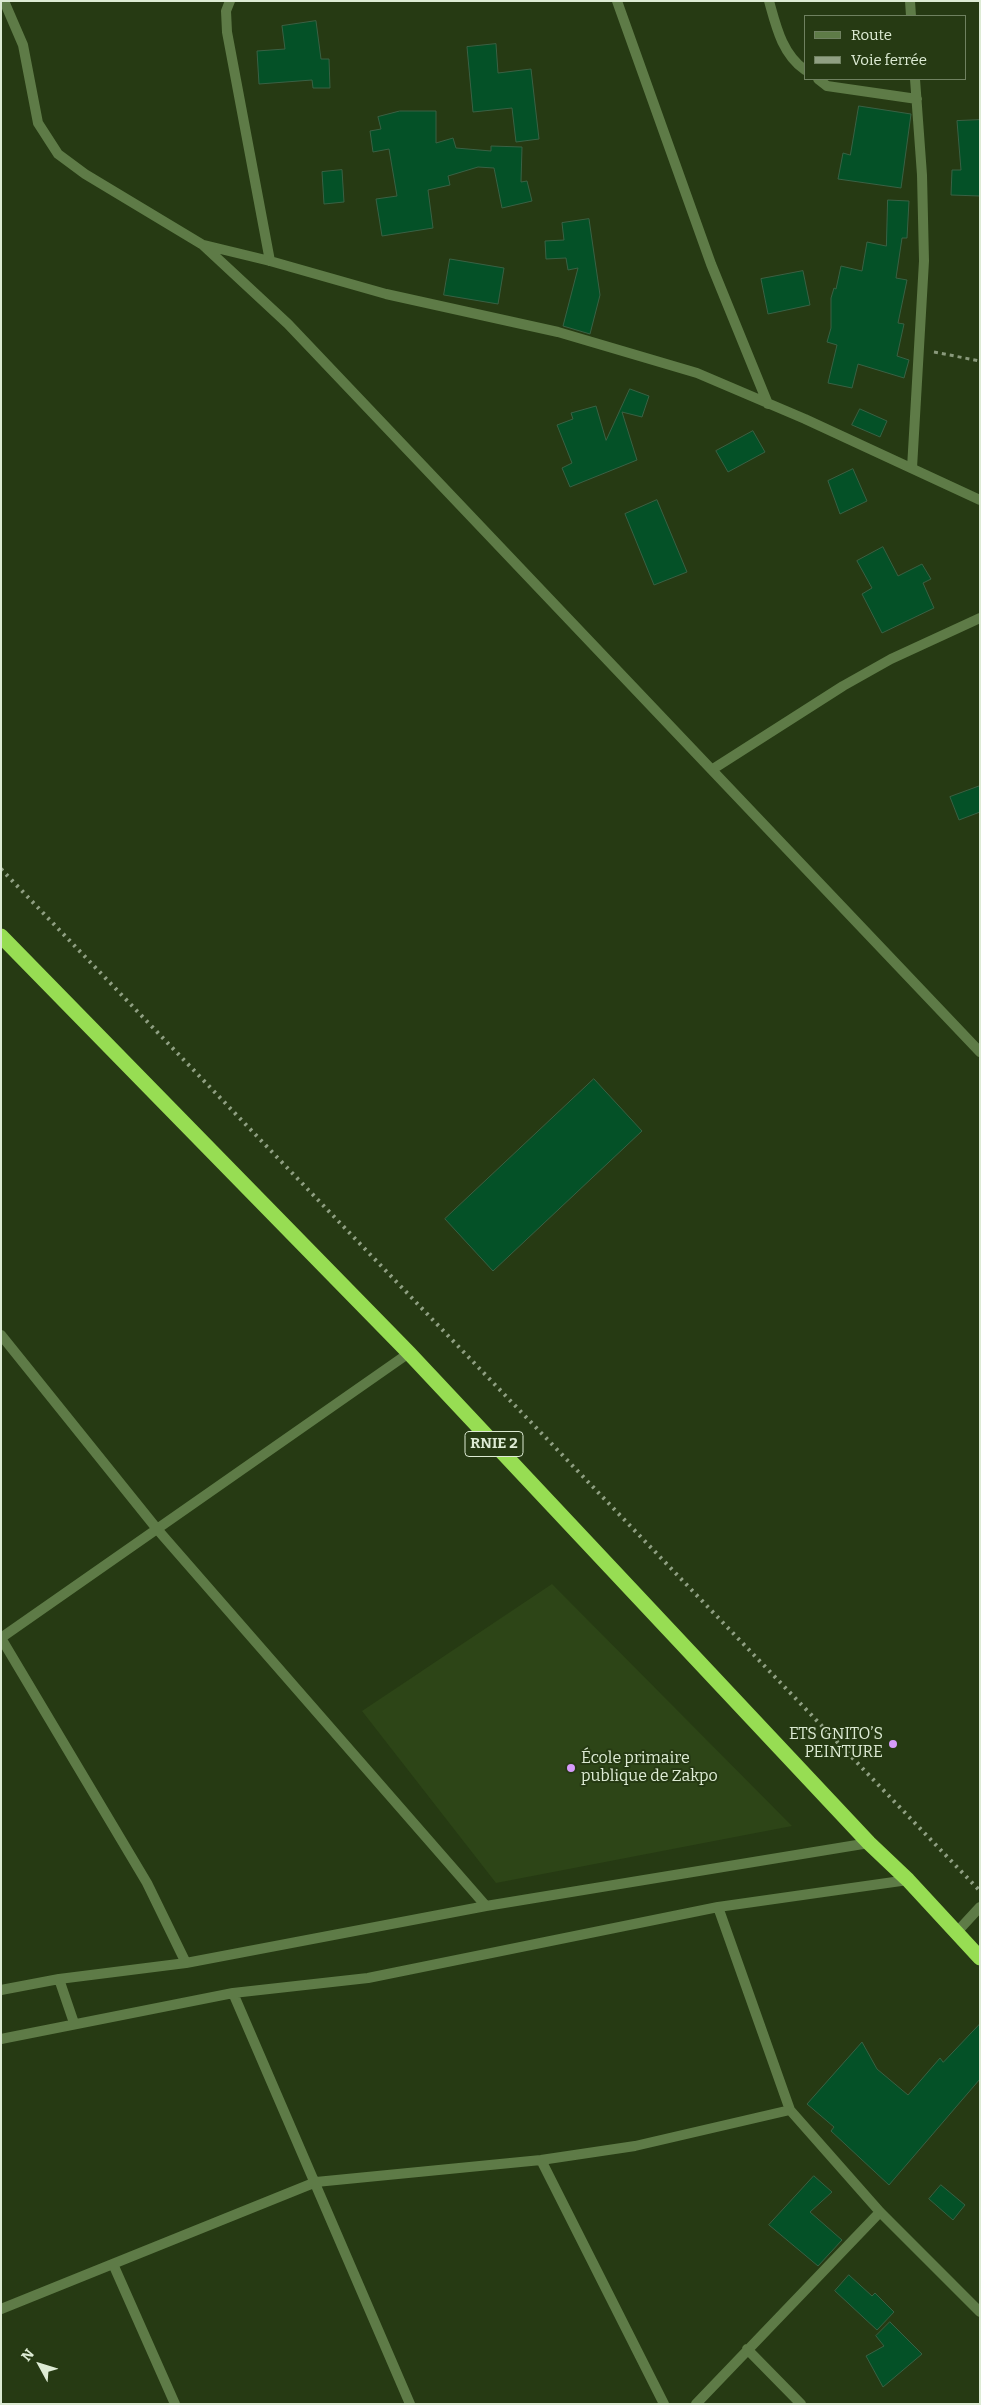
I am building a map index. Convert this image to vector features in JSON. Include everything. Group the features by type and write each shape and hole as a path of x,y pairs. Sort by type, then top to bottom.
{"highway":[{"name":"RNIE 2","path":"1,936 409,1353 869,1843 908,1880 980,1958"}],"street":[{"path":"4,1 23,45 38,123 58,154 85,174 203,245 288,324 980,1052"},
{"path":"230,1 226,11 226,32 270,261"},
{"path":"618,1 711,264 768,404"},
{"path":"769,1 778,36 804,69"},
{"path":"910,1 911,15"},
{"path":"819,80 828,86 916,99"},
{"path":"912,468 924,261 922,174 915,80"},
{"path":"203,245 270,261 386,294 558,332 697,374 912,468 980,500"},
{"path":"712,769 843,686 890,659 980,618"},
{"path":"1,1334 157,1530 486,1906"},
{"path":"186,1963 146,1883 1,1638 409,1353"},
{"path":"1,1990 59,1979 186,1963 486,1906 869,1843"},
{"path":"1,2039 74,2023 233,1994 368,1978 718,1906 908,1880"},
{"path":"718,1906 790,2110 880,2212 980,2312"},
{"path":"956,1933 980,1907"},
{"path":"59,1979 74,2023"},
{"path":"233,1994 316,2182 410,2404"},
{"path":"1,2309 316,2182 541,2160 634,2146 790,2110"},
{"path":"541,2160 664,2404"},
{"path":"696,2404 880,2212"},
{"path":"113,2264 175,2404"},
{"path":"747,2349 801,2404"}],"path":[{"path":"919,349 980,361"}],"shaded area":[{"name":"École primaire publique de Zakpo","path":"552,1584 792,1826 496,1883 362,1711"}],"building":[{"path":"316,21 321,59 329,59 330,88 313,88 312,80 259,84 257,51 285,49 282,26"},
{"path":"496,44 498,73 531,69 539,139 516,142 512,108 473,112 467,47"},
{"path":"859,106 911,114 901,188 838,179 843,153 850,155"},
{"path":"400,111 436,111 436,143 453,138 456,148 491,151 491,146 522,147 521,182 527,181 532,201 502,208 494,168 478,167 448,176 450,185 428,190 433,228 382,236 376,199 397,196 389,149 373,152 370,131 381,129 378,117"},
{"path":"980,120 980,196 951,195 952,170 961,170 957,121"},
{"path":"342,170 344,202 324,204 322,172"},
{"path":"888,200 909,201 907,238 902,238 896,278 907,280 898,323 904,324 897,356 909,360 904,378 858,364 852,388 828,383 837,345 827,342 831,328 831,298 834,288 836,289 841,266 862,271 867,242 886,246"},
{"path":"589,219 600,295 590,334 563,326 578,268 568,270 566,258 546,259 545,241 564,240 562,223"},
{"path":"450,259 504,268 498,304 444,295"},
{"path":"803,271 810,305 768,314 761,279"},
{"path":"630,389 649,396 642,417 622,412 637,460 570,487 562,468 572,463 557,425 573,419 571,413 596,406 606,440"},
{"path":"860,409 887,421 880,437 852,425"},
{"path":"753,431 765,452 728,472 716,451"},
{"path":"853,469 867,501 840,514 828,481"},
{"path":"657,500 687,572 654,585 625,514"},
{"path":"883,547 898,576 922,564 931,579 923,583 934,608 882,633 862,594 872,588 857,561"},
{"path":"980,786 980,812 959,820 950,797"},
{"path":"594,1079 642,1131 493,1271 445,1219"},
{"path":"980,2024 980,2079 889,2185 831,2131 834,2127 807,2104 862,2042 877,2069 908,2095 940,2058 943,2062"},
{"path":"814,2176 832,2192 810,2212 842,2240 818,2266 769,2225"},
{"path":"941,2185 965,2205 953,2220 929,2199"},
{"path":"849,2275 872,2296 875,2293 894,2312 877,2330 835,2291"},
{"path":"890,2322 922,2354 883,2387 866,2356 884,2346 876,2336"}],"railway":[{"path":"1,869 980,1891"}],"place":[{"name":"ETS GNITO’S PEINTURE","path":"893,1744"},
{"name":"École primaire publique de Zakpo","path":"571,1768"}]}
